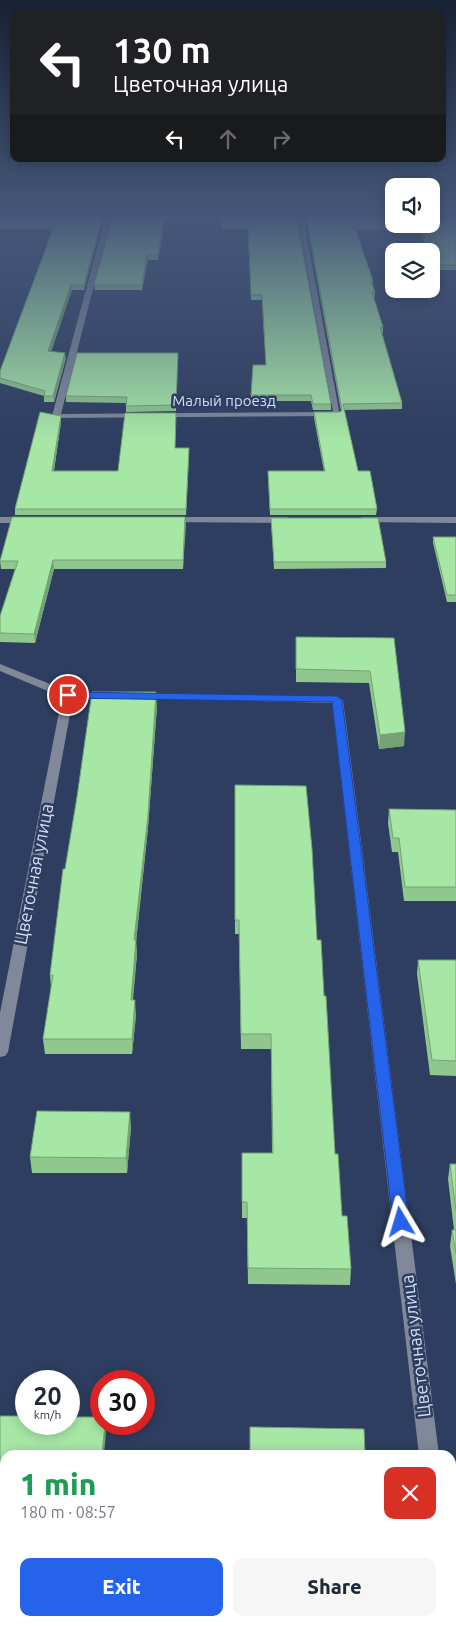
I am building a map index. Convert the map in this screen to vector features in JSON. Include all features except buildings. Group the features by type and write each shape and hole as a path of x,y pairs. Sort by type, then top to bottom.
{"street":[{"name":"Малый проезд","path":"89,291 56,416 337,414 314,291"},
{"path":"0,520 40,520"},
{"path":"159,520 297,520"},
{"path":"347,520 456,520"},
{"name":"Цветочная улица","path":"0,667 68,695 337,700 428,1450"},
{"name":"Цветочная улица","path":"0,1052 68,695"}],"route":[{"path":"68,695 337,700 401,1222"}]}
